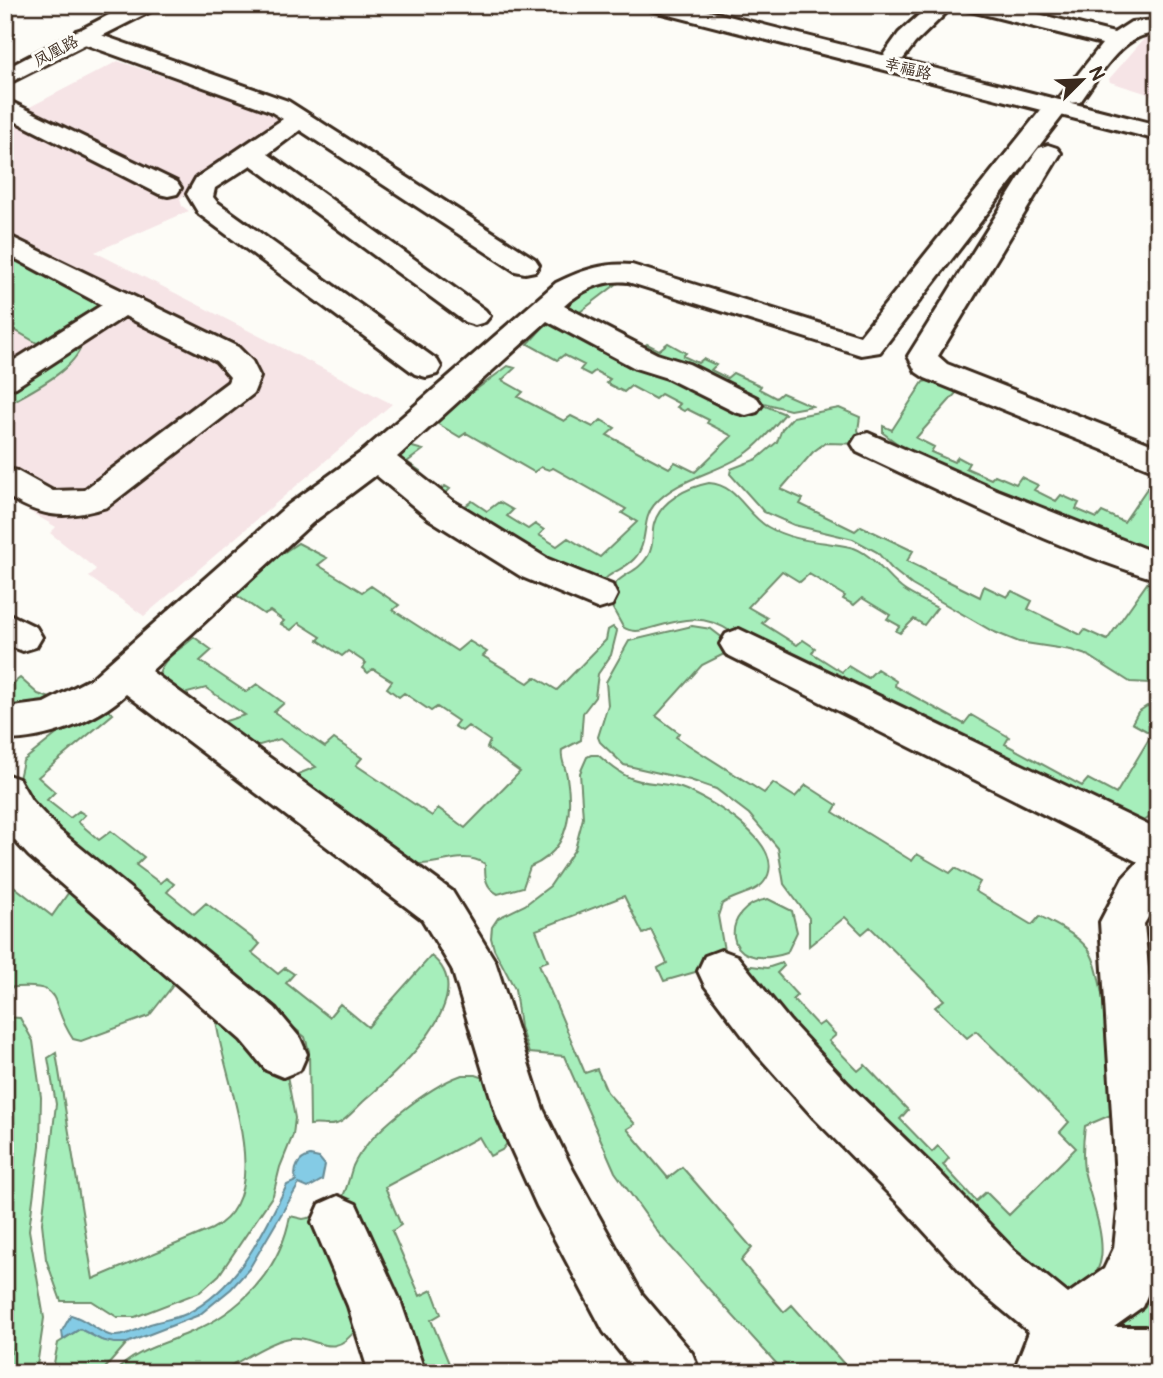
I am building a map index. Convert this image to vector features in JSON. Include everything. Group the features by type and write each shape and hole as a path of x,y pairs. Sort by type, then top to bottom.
{"street":[{"name":"凤凰路","path":"5,63 120,5"},
{"name":"凤凰路","path":"5,78 145,5"},
{"name":"幸福路","path":"658,5 1068,105 1158,117"},
{"name":"幸福路","path":"702,5 888,52 1158,133"},
{"path":"888,52 926,5"},
{"path":"888,52 943,5"},
{"path":"975,5 1119,41"},
{"path":"5,724 26,725 78,706 127,673 300,514 375,459 566,289 587,278 618,271 861,346 869,345 1119,41 1137,28 1158,27"},
{"path":"84,36 279,106 525,265"},
{"path":"1068,105 923,356 927,365 936,371 1158,461"},
{"path":"5,106 167,188"},
{"path":"299,119 252,154 207,182 199,194 202,201 426,367"},
{"path":"252,154 475,316"},
{"path":"5,242 233,358 245,377 242,387 95,499 81,504 46,505 5,480"},
{"path":"5,380 123,304"},
{"path":"545,308 646,361 678,371 746,405"},
{"path":"868,444 997,503 1128,558 1158,567"},
{"path":"375,459 399,474 441,510 535,568 599,595"},
{"path":"739,644 1158,852"},
{"path":"127,673 437,905 471,961 521,1117 555,1188 624,1313 672,1373"},
{"path":"5,791 16,813 44,843 238,1006 284,1054"},
{"path":"1053,1350 1123,1288 1140,1251 1144,1210 1122,922 1138,892 1158,870"},
{"path":"721,971 772,1036 831,1101 920,1189 994,1268 1053,1350"},
{"path":"338,1222 374,1303 397,1373"},
{"path":"1053,1350 1086,1347 1111,1354 1146,1354 1158,1359"}],"shaded area":[{"path":"1158,31 1158,97 1110,82 1109,79 1150,32"},
{"path":"118,61 289,118 188,190 180,199 182,206 189,211 95,252 392,404 144,616 89,577 96,569 50,533 56,527 5,497 5,120"}],"green space":[{"path":"5,252 100,304 37,343 11,328 5,331"},
{"path":"606,277 623,279 576,315 589,322 588,325 611,336 617,332 622,334 619,337 641,348 647,344 659,350 668,343 686,353 683,356 698,363 703,359 716,365 711,370 727,378 733,373 761,386 759,389 776,398 782,393 812,406 790,410 745,401 680,370 648,360 561,312 561,308 586,288"},
{"path":"555,320 785,414 748,452 687,481 654,505 639,553 600,585 591,585 401,472 392,449 402,444 423,450 407,462 420,471 415,476 438,491 445,486 450,489 445,494 465,506 472,501 487,511 499,502 513,510 507,516 528,529 535,524 544,530 539,535 557,546 568,538 600,557 637,522 622,513 626,509 553,468 549,470 541,467 534,472 466,433 460,437 433,421 508,366 515,368 502,380 523,392 518,397 564,421 571,416 593,427 601,420 615,428 607,435 669,468 675,462 695,472 732,436 707,423 709,420 677,407 680,404 661,394 655,399 631,386 624,392 606,383 610,379 595,371 590,375 580,370 584,365 564,355 557,360 528,344 544,326"},
{"path":"83,339 80,350 64,369 5,406 5,391"},
{"path":"923,382 946,385 957,392 916,438 934,447 931,452 954,462 958,457 969,463 966,468 991,479 995,475 1016,484 1021,477 1038,485 1034,490 1056,501 1061,495 1079,503 1076,509 1097,518 1102,512 1124,522 1148,487 1158,494 1158,556 1150,556 910,453 883,433 883,426 892,430"},
{"path":"839,408 860,417 858,430 864,444 825,443 813,452 781,489 803,499 800,504 855,531 861,526 913,551 907,561 980,597 984,586 1007,597 1012,591 1032,601 1028,609 1081,635 1085,630 1107,640 1155,572 1158,572 1158,681 1130,682 1089,656 1071,650 1019,642 992,631 912,585 877,552 853,539 794,525 764,512 730,474 731,469 757,459 777,442 782,429 793,417"},
{"path":"709,483 727,489 760,521 778,532 858,550 872,559 904,590 937,608 924,625 914,619 900,633 896,631 900,626 887,619 890,615 862,598 854,605 843,599 845,596 809,574 800,582 782,571 748,607 767,618 762,623 797,645 803,640 815,648 812,653 842,672 848,666 868,678 877,669 896,681 895,686 964,724 971,715 1009,737 1005,744 1082,786 1088,779 1116,794 1152,734 1132,723 1138,712 1147,706 1158,707 1157,813 1142,822 1131,824 715,623 683,620 632,631 623,627 607,598 611,590 648,556 654,524 662,508 676,496"},
{"path":"298,543 327,558 318,565 362,592 371,586 399,605 393,610 457,651 469,641 487,652 483,656 528,683 535,677 557,690 606,640 608,630 613,627 617,631 611,655 598,674 595,697 583,713 581,740 562,750 569,791 565,830 553,851 530,867 523,887 498,894 487,882 485,864 469,858 419,864 293,776 316,767 280,739 253,747 219,723 245,715 206,688 180,695 159,681 162,666 194,637 212,650 200,661 246,692 257,684 284,703 274,712 325,747 334,739 362,758 356,765 432,816 438,808 465,828 520,772 487,748 490,741 468,726 462,731 454,726 458,721 437,707 431,711 404,693 399,697 387,688 392,681 373,669 368,673 362,668 366,663 348,651 342,656 318,640 321,637 299,623 291,630 281,624 284,621 270,611 264,614 236,595 259,569"},
{"path":"692,626 711,629 736,648 702,665 656,716 679,733 676,737 764,793 773,783 795,797 806,785 837,805 833,812 912,861 917,854 950,873 955,868 980,882 975,891 1032,925 1040,916 1072,934 1088,949 1094,961 1103,1003 1113,1114 1085,1126 1084,1170 1098,1224 1101,1260 1095,1275 1082,1286 1061,1292 846,1098 744,965 767,968 782,963 784,966 777,973 797,995 793,999 818,1026 824,1022 836,1035 829,1041 858,1071 865,1065 908,1110 900,1119 932,1152 938,1146 949,1158 943,1165 976,1201 986,1192 1009,1215 1076,1148 1060,1132 1069,1122 976,1031 967,1038 935,1007 944,1000 870,927 862,934 845,917 809,946 809,918 784,884 778,848 749,814 716,789 690,780 624,765 600,742 598,737 608,705 606,682 629,641"},
{"path":"20,678 38,694 50,698 49,704 5,710 5,690"},
{"path":"103,707 113,714 38,777 55,792 47,800 70,818 79,811 85,815 78,822 99,840 111,831 144,857 136,865 160,883 166,878 174,884 167,892 194,914 206,903 260,944 252,953 278,974 285,968 294,974 286,983 329,1017 340,1004 368,1027 431,956 445,973 447,992 441,1013 429,1034 395,1073 341,1122 334,1125 310,1125 309,1051 305,1037 31,807 18,783 23,761 83,713"},
{"path":"598,755 628,777 681,788 709,801 743,825 757,839 766,853 770,868 760,886 722,904 718,916 725,956 716,966 664,981 658,968 667,963 651,930 643,934 624,896 536,930 548,961 539,964 585,1073 597,1069 607,1092 635,1124 627,1129 668,1178 682,1167 752,1248 741,1261 784,1312 792,1305 852,1373 785,1373 660,1235 615,1172 564,1056 529,1053 520,1027 515,989 494,949 492,927 498,918 525,905 550,886 575,849 583,818 580,773 587,757"},
{"path":"5,877 52,916 71,889 178,975 149,1016 81,1041 73,1039 53,996 48,991 39,987 5,988"},
{"path":"768,899 792,911 797,932 787,953 765,957 749,955 738,947 734,937 735,925 741,913 752,904"},
{"path":"223,1012 286,1070 295,1118 293,1135 280,1167 273,1195 219,1275 200,1292 135,1317 117,1317 92,1301 61,1301 46,1259 42,1223 56,1104 48,1058 56,1053 93,1279 212,1229 232,1212 242,1189 244,1162 235,1101 216,1019"},
{"path":"5,1017 20,1018 33,1041 41,1097 40,1145 29,1230 44,1318 36,1373 5,1373 5,1356 11,1353 5,1313"},
{"path":"462,1075 476,1075 490,1080 514,1134 502,1150 490,1156 479,1137 385,1187 401,1225 392,1231 420,1296 432,1290 441,1314 431,1320 453,1373 416,1373 342,1198 353,1166 371,1140 416,1101"},
{"path":"290,1216 303,1219 318,1216 357,1328 348,1339 330,1346 305,1339 285,1339 216,1372 182,1375 114,1373 140,1353 207,1324 240,1302 255,1288 277,1255"},
{"path":"1135,1283 1158,1292 1158,1343 1110,1330"},
{"path":"80,1329 108,1341 127,1343 101,1373 52,1373 58,1343"}],"water":[{"path":"310,1156 319,1158 325,1165 322,1180 308,1188 299,1184 249,1269 231,1289 199,1315 127,1343 101,1340 80,1329 63,1339 62,1331 71,1315 104,1333 119,1336 182,1316 204,1303 220,1290 247,1258 287,1185 296,1181 297,1165"}]}
